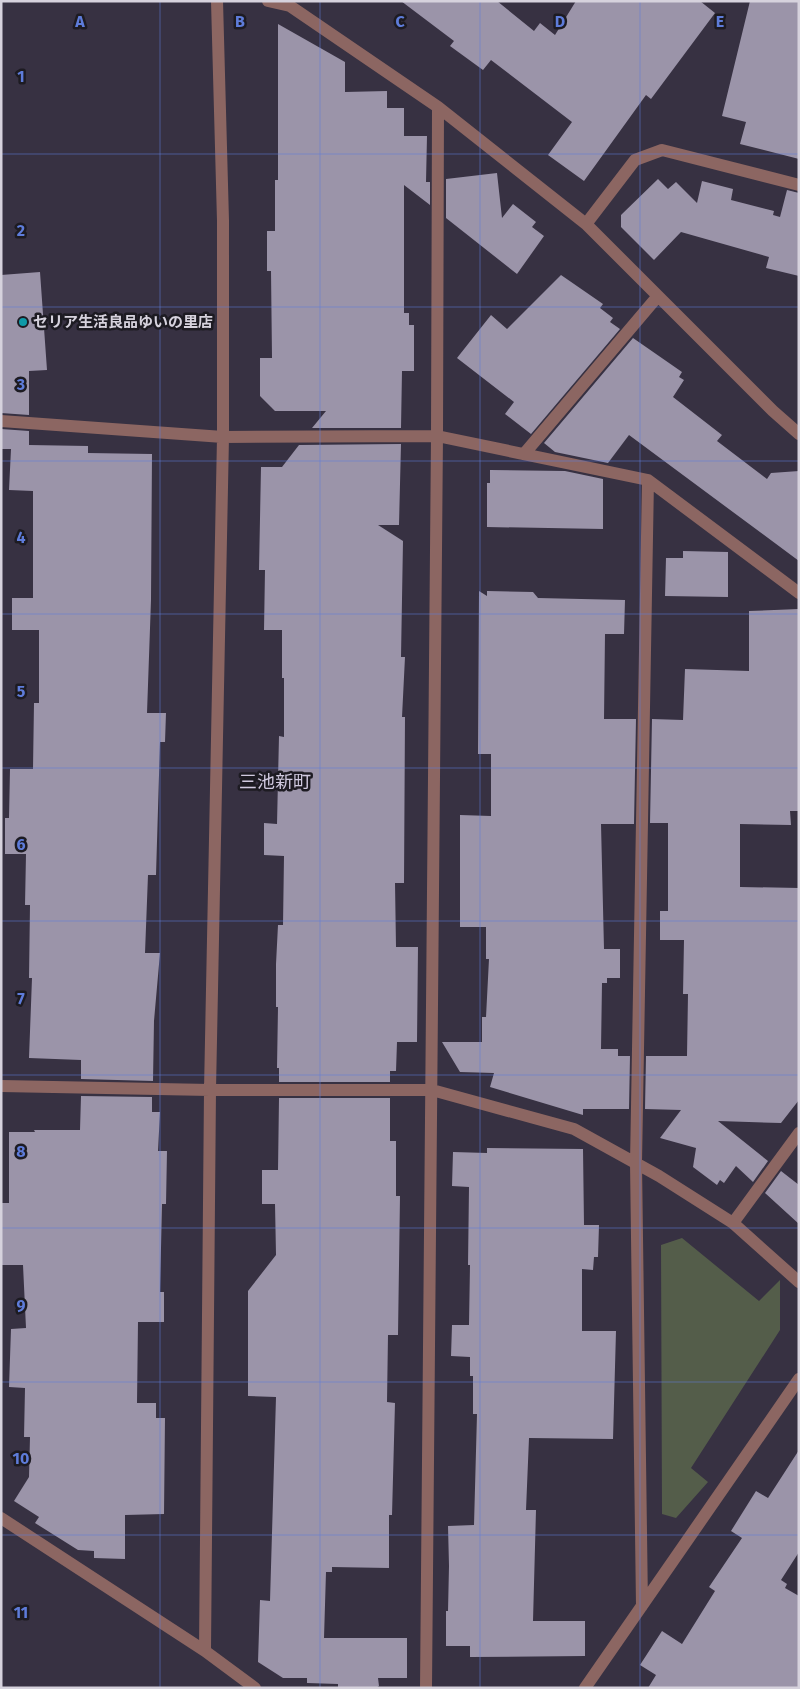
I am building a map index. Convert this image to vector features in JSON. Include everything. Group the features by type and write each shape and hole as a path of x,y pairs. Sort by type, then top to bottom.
{"street":[{"path":"205,1651 210,1090 223,437 223,221 217,1"},
{"path":"268,1 290,6 438,107 586,224 773,412 799,434"},
{"path":"426,1688 438,436 438,107"},
{"path":"586,224 635,160 662,150 799,185"},
{"path":"524,454 658,296"},
{"path":"1,421 223,437 438,436 648,480 799,593"},
{"path":"642,1606 636,1163 648,480"},
{"path":"1,1086 210,1090 432,1090 574,1129 636,1163 733,1223 799,1282"},
{"path":"733,1223 799,1133"},
{"path":"585,1688 799,1379"},
{"path":"1,1518 205,1651 255,1688"}],"green space":[{"path":"682,1238 759,1301 780,1280 780,1330 691,1468 708,1482 676,1518 662,1514 661,1245"}],"building":[{"path":"401,1 497,1 534,31 540,23 555,35 576,1 700,1 715,13 651,99 646,95 584,181 548,155 572,122 491,60 483,70 450,46 454,41"},
{"path":"750,1 799,1 799,159 740,144 746,122 722,116"},
{"path":"278,24 345,62 345,92 387,91 387,108 404,108 404,136 427,136 426,182 430,182 430,205 404,185 404,313 409,313 409,325 414,325 414,371 402,371 401,428 312,428 326,411 275,411 260,396 260,358 272,358 271,271 267,271 267,231 275,231 275,180 278,180"},
{"path":"497,173 502,218 513,204 536,222 532,227 544,236 517,274 446,218 446,179"},
{"path":"658,179 668,189 676,182 697,203 702,181 733,189 731,200 774,211 773,215 780,217 787,190 799,193 799,276 766,268 769,257 681,232 654,260 621,227 621,215"},
{"name":"セリア生活良品ゆいの里店","path":"40,272 47,370 29,371 29,415 1,413 1,275"},
{"path":"561,275 603,304 600,308 613,318 610,322 620,329 531,434 505,414 514,402 457,358 491,315 507,329"},
{"path":"633,338 682,372 679,377 684,380 673,397 722,435 717,441 767,479 771,473 799,471 799,561 629,435 608,463 555,452 544,443"},
{"path":"1,429 29,431 29,445 88,446 88,453 152,454 151,600 147,713 166,713 165,742 160,742 156,875 148,875 145,953 160,953 154,1021 153,1081 81,1079 81,1060 29,1058 32,978 29,978 30,905 25,905 26,854 5,854 5,818 9,818 10,769 33,769 34,703 39,703 39,630 12,630 12,598 33,598 33,491 9,490 11,449 1,449"},
{"path":"401,444 399,525 378,525 403,541 401,657 405,657 402,717 405,717 404,883 395,883 396,947 418,947 417,1042 397,1042 396,1071 390,1071 390,1082 279,1082 279,1068 277,1068 278,1007 276,1007 276,964 278,925 283,925 284,856 264,855 264,823 277,824 279,736 284,737 284,678 282,678 282,630 264,630 265,570 259,570 261,467 282,467 299,445"},
{"path":"490,470 565,471 603,479 603,529 487,527 487,483 490,483"},
{"path":"683,551 728,552 728,597 665,596 666,558 683,558"},
{"path":"479,591 487,596 487,591 533,592 538,598 625,600 624,634 605,634 604,719 636,719 634,824 601,824 604,949 620,949 620,978 607,978 607,983 602,983 601,1049 618,1049 618,1056 630,1056 629,1109 583,1109 583,1115 490,1087 494,1073 460,1072 442,1042 482,1042 482,1017 486,1017 489,959 486,959 486,927 460,927 460,815 491,816 491,754 478,754"},
{"path":"799,609 799,811 790,811 791,825 740,824 740,887 799,888 799,1100 781,1123 718,1121 768,1161 753,1182 736,1166 724,1183 720,1180 717,1185 693,1167 696,1148 660,1138 681,1110 645,1109 646,1056 687,1056 688,994 683,994 684,940 660,940 660,911 668,911 668,823 650,823 652,719 683,720 685,669 749,671 749,611"},
{"path":"81,1096 152,1097 152,1112 160,1112 158,1151 167,1151 166,1204 162,1204 160,1292 164,1292 164,1322 138,1322 137,1403 156,1403 156,1418 165,1418 164,1514 125,1515 125,1559 94,1558 94,1551 78,1550 35,1523 39,1517 14,1501 29,1477 30,1437 24,1437 25,1388 9,1387 11,1329 26,1328 23,1265 1,1265 1,1203 9,1203 9,1132 80,1130"},
{"path":"279,1098 390,1098 390,1141 396,1141 396,1196 400,1196 398,1335 388,1335 387,1402 395,1403 392,1515 389,1515 389,1568 332,1567 332,1572 326,1572 324,1638 407,1638 407,1678 378,1678 379,1686 376,1688 338,1688 338,1684 307,1683 307,1678 283,1678 258,1662 260,1600 270,1601 276,1397 248,1396 248,1291 276,1255 275,1204 262,1204 262,1170 278,1170"},
{"path":"487,1148 583,1149 584,1225 599,1225 598,1257 594,1257 593,1270 582,1269 582,1331 616,1331 613,1439 529,1438 526,1510 536,1510 533,1621 585,1621 585,1656 470,1657 470,1646 446,1646 449,1566 448,1526 474,1525 477,1414 473,1414 473,1376 470,1376 470,1357 451,1356 452,1325 469,1325 470,1265 468,1265 469,1187 452,1186 453,1152 487,1153"},
{"path":"781,1171 799,1185 799,1224 765,1193"},
{"path":"799,1450 799,1552 781,1580 787,1584 785,1588 799,1596 799,1688 648,1688 656,1675 640,1665 662,1631 682,1644 715,1591 709,1587 742,1538 731,1531 756,1491 768,1498"}],"place":[{"name":"セリア生活良品ゆいの里店","path":"23,322"}],"district":[{"name":"三池新町","path":"275,782"}]}
